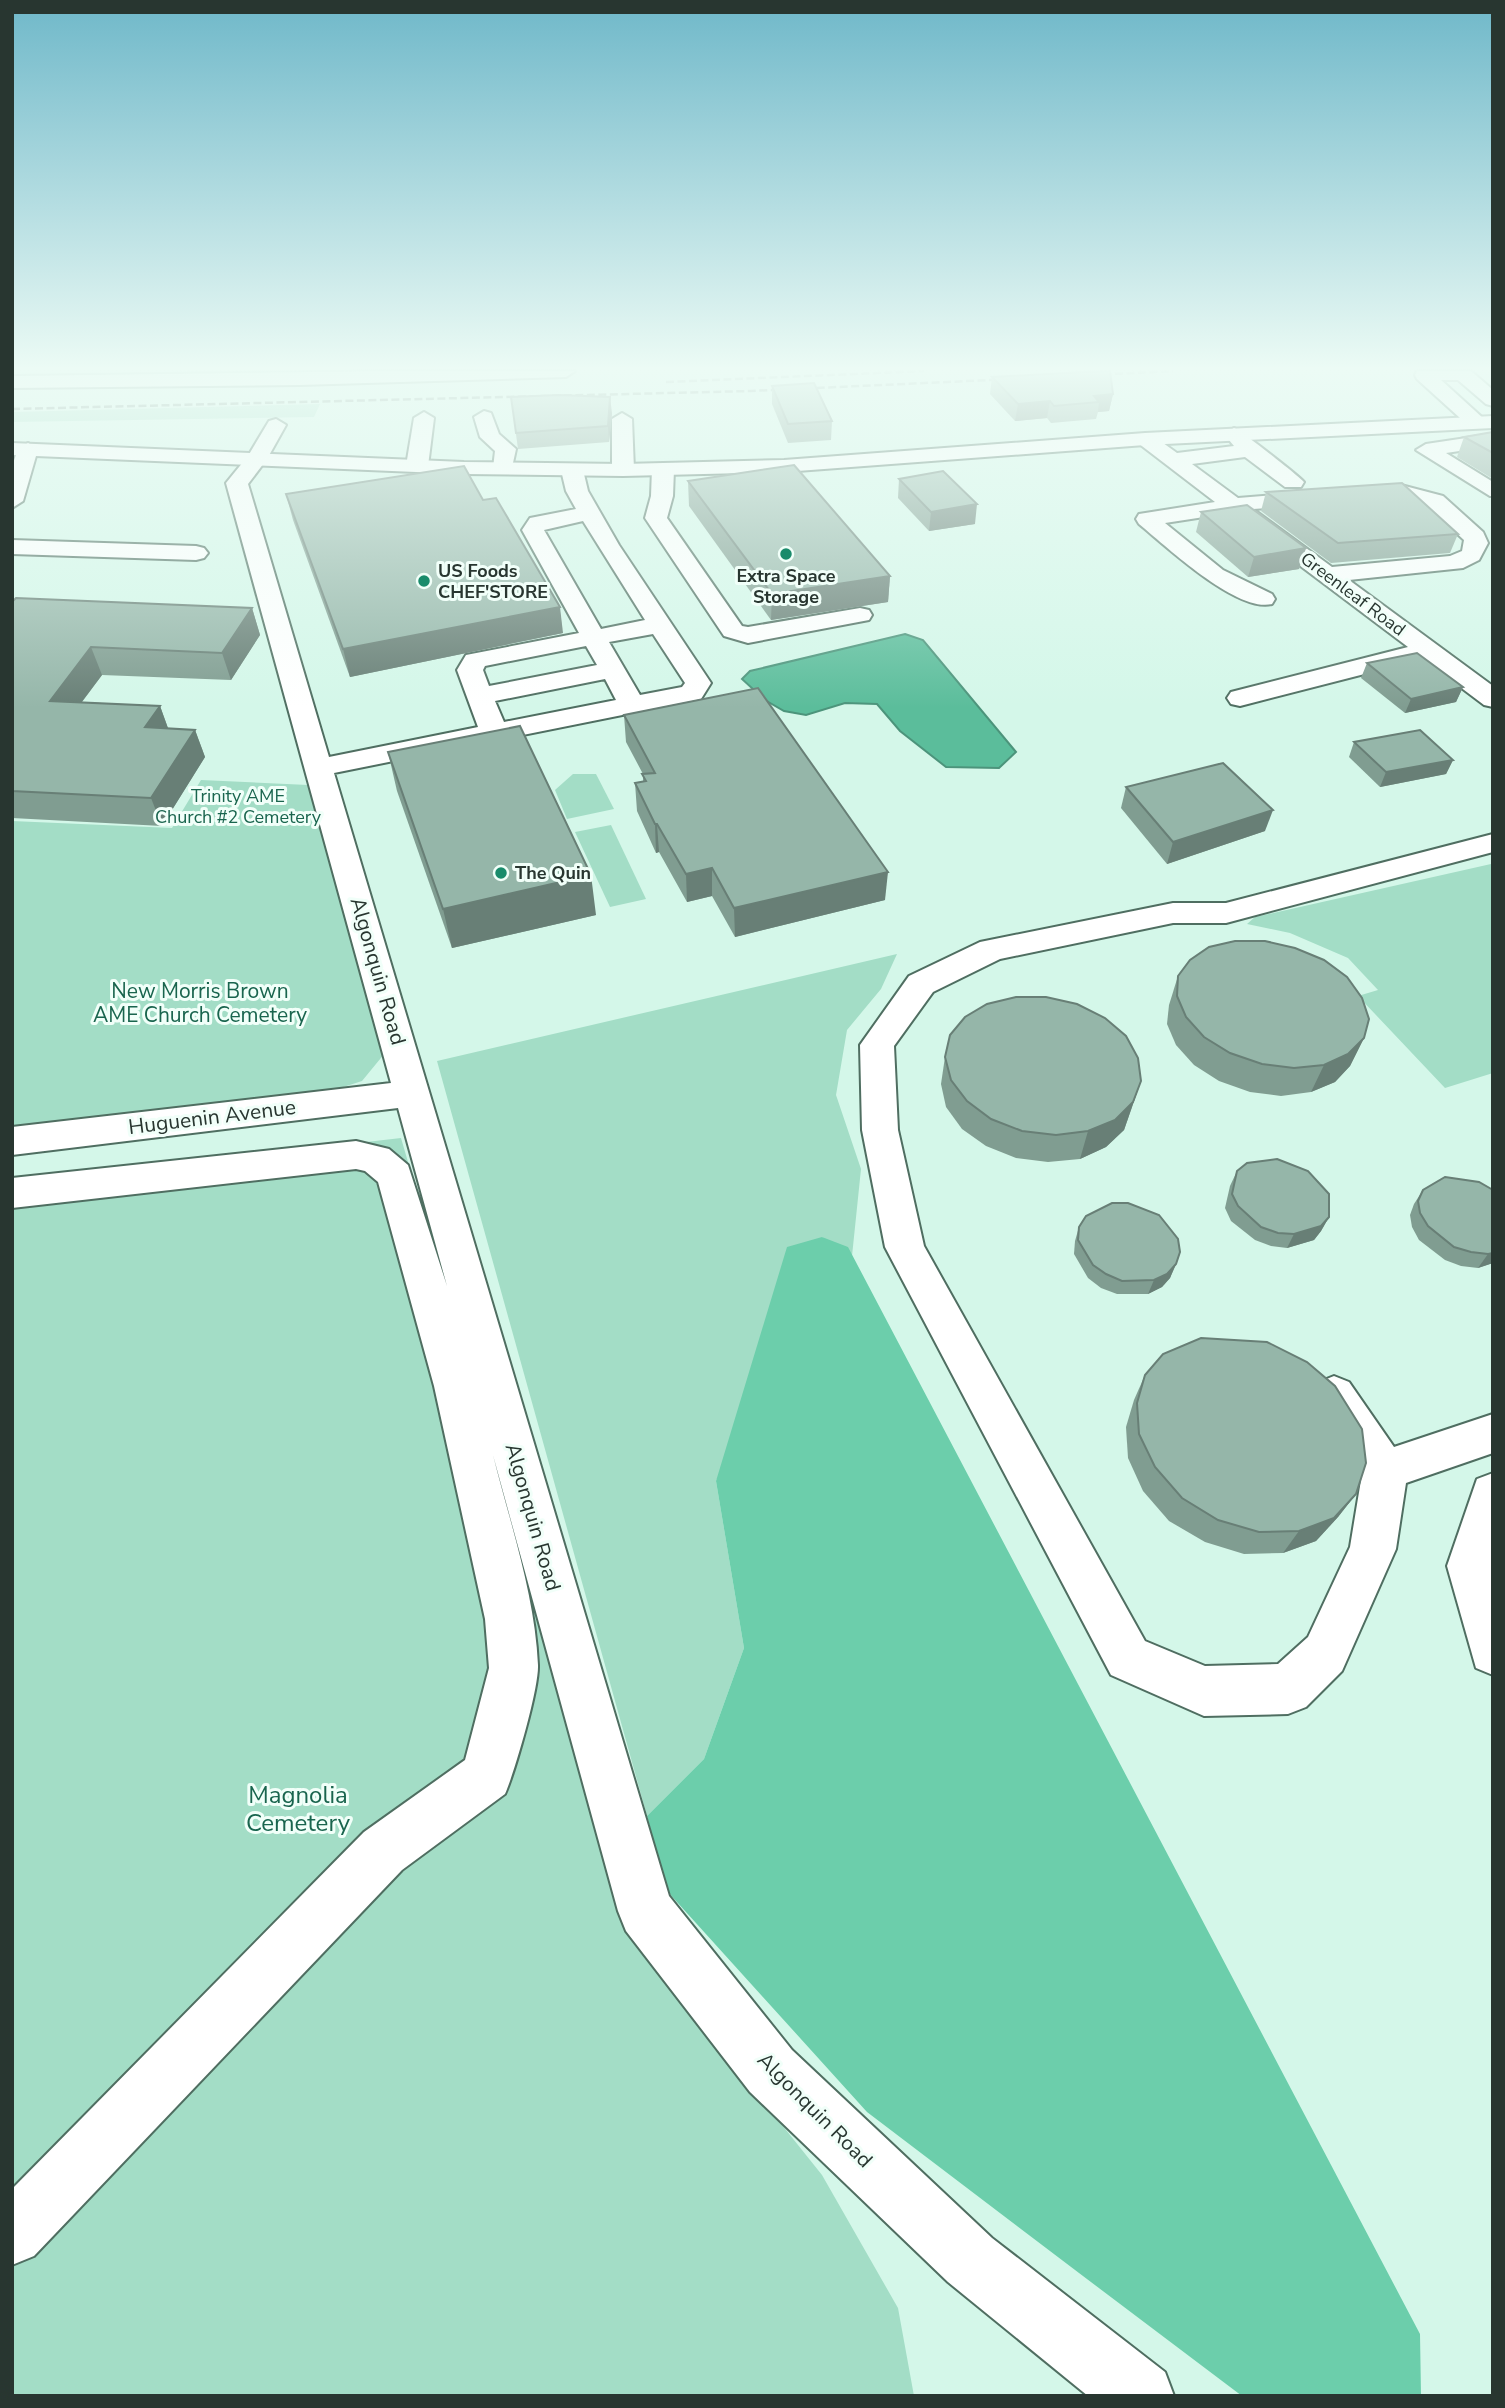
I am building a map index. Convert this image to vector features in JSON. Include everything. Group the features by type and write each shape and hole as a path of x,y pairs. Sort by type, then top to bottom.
{"main road":[{"path":"12,501 15,483"},
{"name":"Algonquin Road","path":"237,483 321,767 646,1911 771,2071 970,2260 1141,2396"},
{"path":"321,767 692,693 698,683 590,513 575,483"},
{"path":"662,483 656,518 733,631 748,635 860,615"},
{"name":"Greenleaf Road","path":"1205,483 1338,573 1428,650 1493,699"},
{"path":"1479,483 1490,490"},
{"path":"1263,599 1215,575 1147,519 1268,501 1373,492 1418,495 1436,501 1475,537 1477,543 1471,555 1455,563 1338,573 1268,501"},
{"path":"590,513 538,523 533,530 633,706"},
{"path":"12,547 196,554"},
{"path":"495,733 470,670 475,660 660,625"},
{"path":"1240,698 1428,650"},
{"path":"480,696 612,670"},
{"path":"1305,1370 1325,1381 1385,1470 1373,1549 1325,1654 1288,1689 1204,1691 1128,1658 905,1247 880,1130 877,1045 921,984 991,950 1173,913 1226,914 1493,843"},
{"name":"Huguenin Avenue","path":"12,1140 413,1093"},
{"path":"12,1193 356,1155 376,1159 395,1175 455,1386 509,1619 514,1668 487,1776 383,1851 12,2234"},
{"path":"1385,1470 1493,1433"},
{"path":"1493,1494 1471,1566 1493,1651"}],"green space":[{"path":"573,774 596,774 614,809 567,819 555,790"},
{"name":"New Morris Brown AME Church Cemetery","path":"201,780 308,785 325,835 385,1053 362,1081 334,1090 12,1128 12,821 172,828"},
{"path":"611,825 646,899 610,907 575,832"},
{"path":"1491,864 1493,1073 1445,1088 1358,996 1378,990 1348,958 1290,933 1247,924 1255,917"},
{"path":"897,954 881,989 847,1030 836,1095 861,1169 852,1256 822,1237 716,1481 744,1648 704,1759 647,1816 437,1061"},
{"name":"Magnolia Cemetery","path":"401,1138 631,1926 699,2021 822,2175 898,2308 914,2396 12,2396 12,1183"}],"shaded area":[{"path":"905,634 923,640 1016,752 999,768 946,767 900,731 877,704 845,703 806,715 784,711 765,700 742,679 750,671"},
{"path":"822,1237 848,1247 1420,2334 1421,2396 1242,2396 867,2112 667,1891 647,1816 704,1759 744,1648 716,1481 787,1247"}],"building":[{"name":"US Foods CHEF'STORE","path":"354,483 474,483 483,500 496,498 560,607 343,649 286,494"},
{"name":"Extra Space Storage","path":"690,483 810,483 890,576 772,594"},
{"path":"903,483 956,483 977,504 931,512"},
{"path":"1402,483 1458,534 1338,543 1266,492"},
{"path":"1247,505 1306,548 1254,557 1201,512"},
{"path":"16,598 252,608 222,653 91,647 50,701 160,706 145,727 195,730 151,798 12,791 12,602"},
{"path":"1417,653 1463,687 1411,699 1367,663"},
{"path":"758,688 888,872 734,908 712,868 686,874 655,824 635,783 646,781 642,774 655,773 624,715"},
{"name":"The Quin","path":"520,726 591,875 443,909 388,752"},
{"path":"1420,730 1453,760 1386,772 1354,742"},
{"path":"1223,763 1273,810 1173,842 1126,787"},
{"path":"1235,941 1265,941 1295,948 1324,960 1347,977 1362,998 1369,1019 1364,1038 1348,1054 1324,1065 1294,1068 1262,1064 1230,1053 1204,1037 1186,1017 1177,996 1178,976 1190,960 1209,947"},
{"path":"1016,997 1046,997 1077,1004 1105,1018 1126,1036 1138,1058 1141,1081 1133,1102 1115,1120 1088,1131 1056,1135 1022,1131 991,1119 967,1101 951,1080 945,1057 950,1035 965,1017 987,1004"},
{"path":"1277,1159 1308,1171 1329,1194 1329,1217 1321,1226 1294,1234 1278,1233 1261,1227 1238,1206 1232,1194 1237,1171 1247,1163"},
{"path":"1445,1177 1479,1182 1493,1190 1493,1253 1471,1252 1454,1247 1428,1226 1420,1213 1418,1201 1423,1190"},
{"path":"1112,1203 1128,1203 1159,1215 1178,1239 1180,1252 1176,1264 1167,1274 1154,1280 1122,1281 1093,1265 1078,1240 1079,1227 1086,1216"},
{"path":"1201,1338 1267,1342 1307,1362 1335,1386 1362,1429 1366,1463 1356,1494 1334,1518 1299,1531 1259,1532 1218,1520 1182,1498 1155,1467 1139,1434 1137,1403 1145,1375 1163,1354"}],"place":[{"name":"Extra Space Storage","path":"786,554"},
{"name":"US Foods CHEF'STORE","path":"424,581"},
{"name":"The Quin","path":"501,873"}],"park label":[{"name":"Trinity AME Church #2 Cemetery","path":"238,806"}]}
